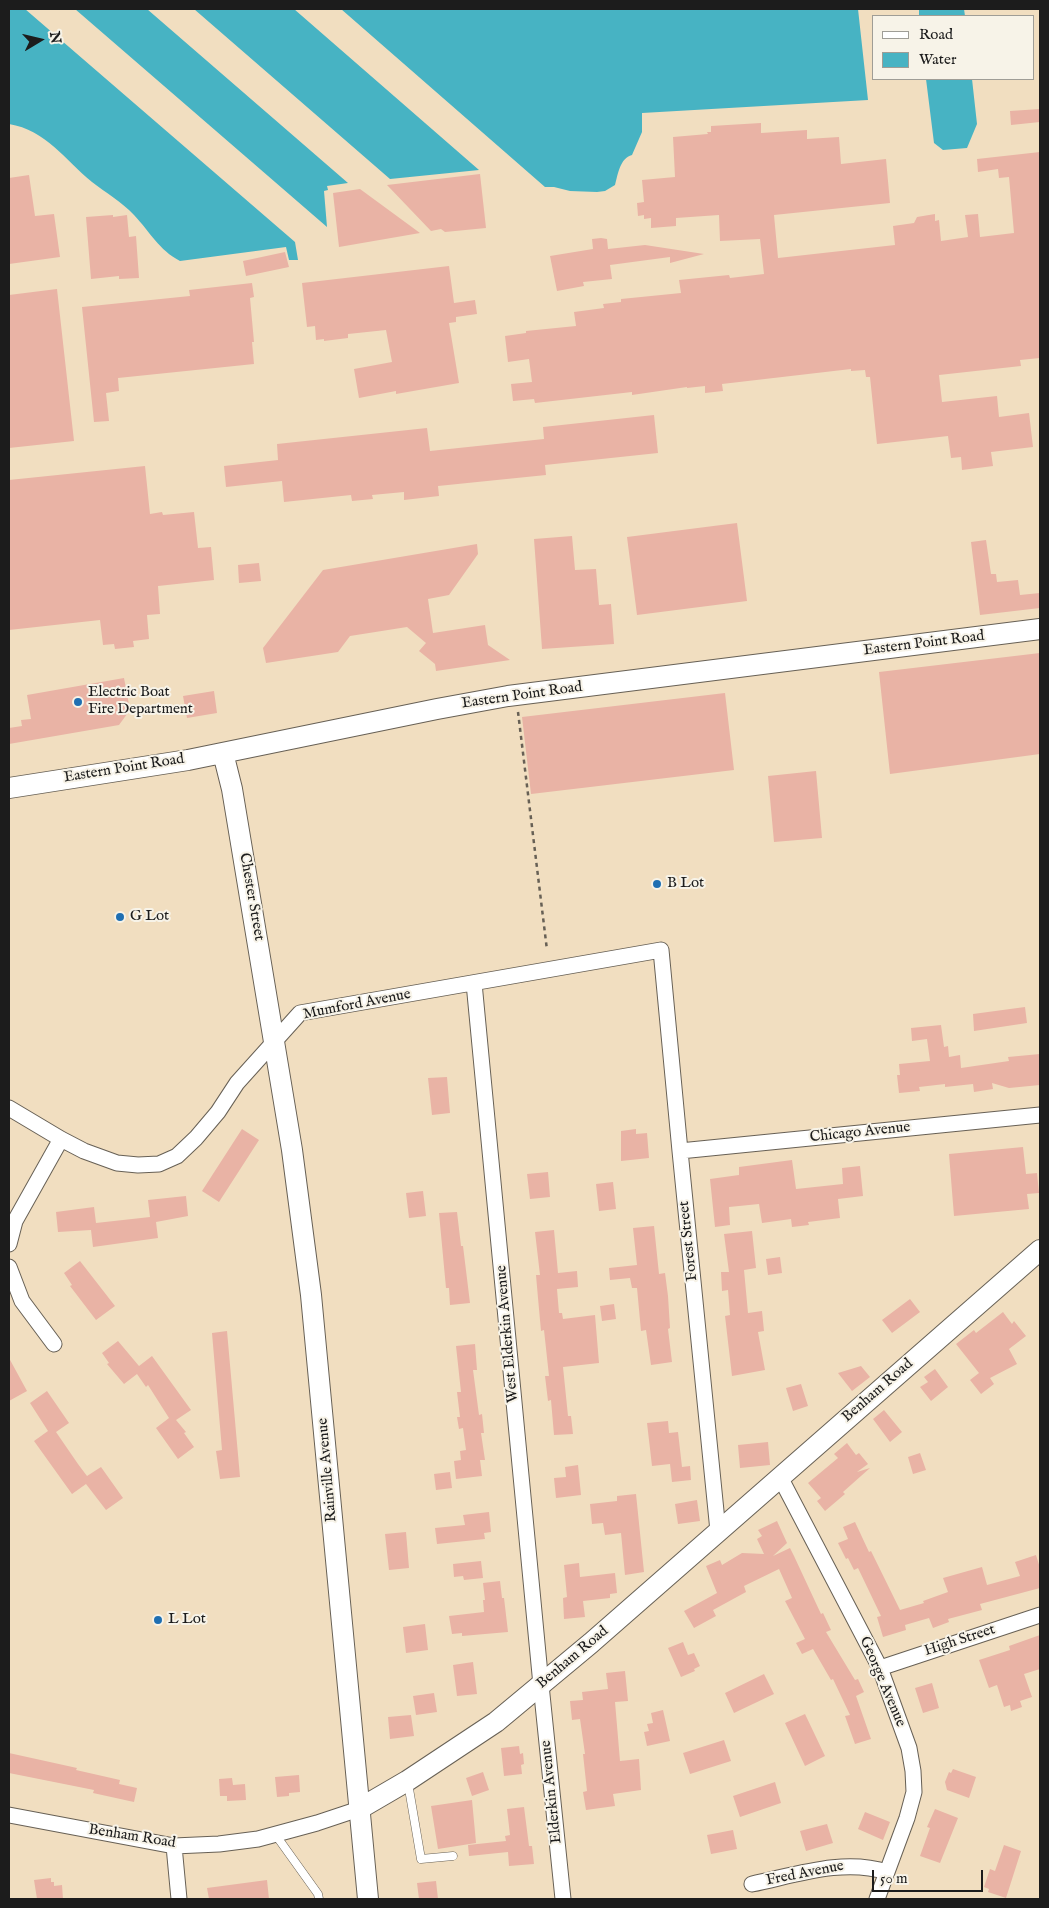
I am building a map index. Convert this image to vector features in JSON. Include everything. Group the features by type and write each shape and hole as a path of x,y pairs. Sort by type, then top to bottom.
{"main road":[{"name":"Eastern Point Road","path":"9,788 223,754 508,696 1040,630"},
{"name":"Chester Street","path":"223,754 232,789 275,1042"},
{"name":"Rainville Avenue","path":"275,1042 292,1150 311,1295 368,1899"},
{"name":"Benham Road","path":"359,1809 408,1781 496,1722 541,1685 1040,1250"}],"street":[{"name":"Mumford Avenue","path":"9,1108 84,1151 117,1163 159,1164 177,1156 196,1138 218,1112 237,1083 300,1013 661,950"},
{"name":"Forest Street","path":"661,950 718,1531"},
{"name":"West Elderkin Avenue","path":"474,983 541,1685"},
{"name":"Chicago Avenue","path":"680,1151 1040,1115"},
{"path":"9,1244 15,1221 61,1139"},
{"path":"9,1267 22,1301 54,1344"},
{"name":"George Avenue","path":"780,1477 880,1668 902,1726 914,1770 914,1792 907,1818 877,1899"},
{"name":"High Street","path":"880,1668 1040,1614"},
{"name":"Elderkin Avenue","path":"541,1685 563,1899"},
{"name":"Benham Road","path":"9,1815 174,1846 218,1844 258,1839 359,1809"},
{"path":"174,1846 180,1899"},
{"name":"Fred Avenue","path":"752,1884 844,1866 869,1867 887,1872"}],"lane":[{"path":"408,1781 421,1859 453,1856"},
{"path":"275,1834 318,1894 319,1899"}],"path":[{"path":"518,712 547,950"}],"water":[{"path":"9,9 25,9 295,242 298,260 289,260 286,247 180,261 160,246 129,210 92,182 54,147 34,132 9,124"},
{"path":"75,9 147,9 348,183 327,186 328,190 324,191 327,227"},
{"path":"194,9 294,9 479,170 390,179"},
{"path":"341,9 858,9 868,100 642,113 642,132 632,155 622,163 615,185 605,191 597,192 570,191 545,187"},
{"path":"919,9 964,9 965,15 919,15"},
{"path":"926,80 972,80 977,124 967,148 943,150 934,143"}],"building":[{"path":"1040,109 1040,122 1011,125 1010,111"},
{"path":"761,123 761,133 807,130 807,139 839,137 841,164 886,159 890,203 774,215 778,258 895,245 893,226 914,223 917,217 935,214 935,221 939,220 941,241 968,237 965,215 978,214 980,237 1014,233 1009,177 999,178 998,169 978,172 977,159 1040,152 1040,358 1020,360 1021,366 939,375 942,402 997,396 999,417 1029,413 1033,447 991,452 993,466 962,470 961,457 951,458 948,436 877,444 870,377 866,377 865,370 851,371 851,369 722,384 723,391 705,393 705,386 632,395 632,392 535,403 534,399 513,401 511,384 532,382 529,359 508,362 505,336 526,333 526,331 576,326 574,312 604,308 603,304 621,302 621,299 681,293 679,280 729,275 730,278 764,274 760,239 720,241 719,215 676,218 676,226 651,228 651,218 644,219 644,215 638,216 637,203 644,202 642,180 675,177 673,137 708,134 707,132 711,132 711,126"},
{"path":"480,174 486,228 445,232 441,229 431,231 387,185"},
{"path":"29,175 35,216 54,214 60,257 9,264 9,178"},
{"path":"360,189 420,233 339,247 333,193"},
{"path":"113,215 113,217 127,215 129,237 136,236 139,278 119,279 119,276 91,279 86,217"},
{"path":"592,239 607,239 608,249 645,245 704,254 670,263 670,257 610,265 612,279 583,282 584,286 557,291 550,256 593,249"},
{"path":"285,252 289,267 246,276 243,261"},
{"path":"449,266 454,303 475,300 477,314 456,317 456,322 449,323 459,383 396,394 396,391 359,398 354,369 392,362 386,330 348,334 348,338 316,340 315,326 307,327 302,283"},
{"path":"252,283 254,297 250,298 254,364 118,378 119,391 106,393 109,421 94,422 82,307 190,296 189,290"},
{"path":"57,289 74,441 9,448 9,295"},
{"path":"654,415 658,453 545,465 546,475 438,486 439,496 404,500 404,492 372,495 373,499 352,501 351,495 284,502 282,481 226,487 224,466 278,460 277,444 427,428 430,451 544,439 543,427"},
{"path":"145,466 150,514 162,512 163,515 194,512 198,548 211,547 214,580 158,586 160,614 147,615 149,639 133,641 134,647 115,649 114,644 103,645 100,620 9,630 9,480"},
{"path":"737,523 747,601 637,615 627,537"},
{"path":"572,536 575,570 596,569 599,605 611,604 614,644 542,649 534,539"},
{"path":"986,540 991,574 996,574 997,582 1018,580 1020,595 1040,593 1040,608 980,615 971,542"},
{"path":"477,544 478,554 449,595 428,599 433,633 485,625 488,645 510,660 436,671 435,664 419,651 426,643 407,627 350,636 338,652 266,663 263,648 323,570"},
{"path":"259,563 261,581 239,583 238,565"},
{"path":"1040,653 1040,754 890,774 879,672"},
{"name":"Electric Boat Fire Department","path":"124,678 130,710 119,725 9,744 9,728 22,726 21,720 31,719 27,695"},
{"path":"214,691 217,713 187,718 183,696"},
{"path":"725,693 734,770 531,794 522,717"},
{"path":"816,771 822,838 774,842 768,776"},
{"path":"1025,1007 1027,1023 974,1031 973,1014"},
{"path":"941,1025 944,1047 948,1046 949,1057 960,1055 961,1068 1009,1061 1008,1057 1040,1054 1040,1085 1009,1088 992,1083 993,1089 974,1092 973,1084 945,1087 945,1084 919,1087 920,1091 899,1093 897,1075 900,1075 899,1064 930,1061 927,1039 912,1041 911,1028"},
{"path":"447,1077 450,1113 432,1115 428,1078"},
{"path":"242,1129 259,1140 219,1202 202,1191"},
{"path":"636,1129 636,1134 647,1133 649,1158 621,1161 621,1131"},
{"path":"1023,1147 1026,1174 1037,1173 1039,1193 1027,1194 1029,1209 954,1216 949,1154"},
{"path":"792,1160 796,1189 843,1184 842,1168 860,1166 863,1196 838,1199 840,1218 808,1222 809,1225 792,1227 791,1219 762,1223 759,1204 729,1207 730,1225 715,1227 710,1179 739,1175 739,1167"},
{"path":"548,1172 550,1197 530,1199 527,1174"},
{"path":"613,1182 616,1209 599,1211 596,1184"},
{"path":"423,1191 426,1216 409,1218 406,1193"},
{"path":"186,1196 188,1216 156,1222 158,1238 93,1247 91,1230 58,1232 56,1212 94,1207 96,1223 150,1217 148,1200"},
{"path":"457,1212 470,1303 450,1305 449,1288 446,1288 439,1213"},
{"path":"654,1226 659,1274 665,1273 672,1362 651,1365 646,1330 641,1331 637,1288 632,1288 630,1278 610,1280 609,1268 637,1265 633,1228"},
{"path":"554,1230 558,1273 577,1271 578,1287 557,1289 559,1313 562,1313 563,1319 595,1315 599,1363 563,1367 568,1416 571,1416 573,1434 554,1435 551,1400 548,1401 545,1376 549,1376 544,1330 541,1331 536,1275 540,1275 535,1232"},
{"path":"752,1231 756,1268 744,1270 748,1313 762,1311 764,1331 758,1332 765,1370 732,1376 725,1316 730,1315 728,1290 722,1291 721,1272 729,1272 724,1234"},
{"path":"780,1257 782,1273 768,1275 766,1259"},
{"path":"80,1261 115,1306 96,1320 70,1286 72,1285 64,1273"},
{"path":"910,1299 920,1312 892,1333 882,1320"},
{"path":"614,1304 616,1319 602,1321 600,1306"},
{"path":"1003,1312 1012,1324 1014,1321 1026,1336 1009,1349 1017,1364 990,1378 994,1384 981,1394 970,1380 979,1373 956,1344 974,1330 976,1333"},
{"path":"227,1331 240,1477 220,1479 216,1451 222,1450 212,1333"},
{"path":"118,1341 139,1366 152,1356 191,1410 176,1420 186,1432 184,1433 194,1447 178,1459 156,1428 169,1418 148,1385 146,1387 137,1374 124,1384 107,1364 109,1363 102,1353"},
{"path":"475,1344 477,1370 473,1370 479,1415 482,1414 484,1433 481,1433 485,1460 480,1460 482,1476 456,1479 454,1461 461,1460 460,1451 466,1450 463,1428 459,1429 457,1417 460,1417 457,1392 461,1392 456,1346"},
{"path":"9,1358 27,1391 9,1401"},
{"path":"861,1366 870,1377 852,1391 838,1373"},
{"path":"935,1369 948,1387 931,1401 920,1387 928,1382 924,1377"},
{"path":"801,1384 808,1406 793,1411 786,1388"},
{"path":"47,1391 69,1423 56,1432 78,1464 87,1476 101,1467 123,1498 106,1510 86,1484 72,1494 34,1441 48,1431 30,1403"},
{"path":"884,1410 902,1432 890,1442 873,1419"},
{"path":"668,1421 669,1433 678,1432 682,1467 690,1466 691,1480 672,1482 670,1464 652,1466 647,1423"},
{"path":"768,1442 770,1465 740,1468 738,1445"},
{"path":"847,1443 856,1455 859,1453 868,1464 857,1472 870,1468 843,1492 845,1494 825,1511 817,1501 821,1498 808,1483 838,1458 834,1454"},
{"path":"920,1453 926,1470 913,1474 908,1457"},
{"path":"578,1465 581,1495 556,1498 554,1478 566,1477 565,1467"},
{"path":"450,1472 452,1488 436,1490 434,1474"},
{"path":"636,1494 644,1572 625,1575 621,1533 605,1535 603,1523 592,1524 590,1504 617,1501 617,1496"},
{"path":"697,1500 700,1521 678,1524 675,1504"},
{"path":"489,1512 491,1532 484,1533 485,1539 437,1544 435,1528 465,1525 463,1515"},
{"path":"777,1521 787,1543 773,1556 790,1548 821,1614 823,1613 831,1630 826,1632 855,1680 858,1679 864,1692 856,1696 871,1739 855,1744 845,1716 850,1715 833,1679 831,1680 813,1649 802,1654 796,1643 805,1639 785,1601 792,1598 779,1569 744,1586 746,1592 713,1610 716,1616 694,1628 684,1611 717,1593 706,1566 720,1560 722,1565 742,1553 764,1554 757,1539 762,1536 758,1530"},
{"path":"855,1522 900,1610 924,1603 923,1601 948,1592 943,1578 982,1567 987,1585 1020,1576 1015,1562 1036,1555 1040,1568 1040,1588 980,1604 982,1610 948,1619 949,1622 933,1628 929,1618 905,1625 906,1630 883,1637 877,1617 881,1616 858,1568 854,1570 838,1543 848,1539 843,1527"},
{"path":"406,1532 409,1568 389,1570 385,1534"},
{"path":"481,1561 483,1578 464,1580 463,1576 454,1577 453,1564"},
{"path":"579,1563 580,1577 615,1573 617,1593 610,1594 610,1598 583,1601 585,1617 564,1619 563,1598 567,1597 564,1565"},
{"path":"500,1581 508,1632 462,1636 462,1633 452,1634 449,1616 484,1612 483,1583"},
{"path":"425,1624 428,1650 406,1653 403,1627"},
{"path":"1040,1635 1040,1669 1024,1674 1032,1697 1020,1701 1022,1707 1011,1711 1010,1705 1004,1707 997,1685 989,1688 979,1660 1010,1650 1009,1646"},
{"path":"683,1642 688,1655 694,1653 700,1666 694,1669 695,1671 681,1677 668,1648"},
{"path":"473,1662 477,1694 457,1696 453,1665"},
{"path":"625,1671 628,1701 615,1702 620,1761 639,1759 641,1790 613,1794 615,1806 586,1810 583,1792 587,1791 583,1754 585,1754 580,1719 572,1720 570,1701 583,1700 582,1692 608,1689 606,1673"},
{"path":"764,1674 774,1694 734,1713 725,1693"},
{"path":"932,1683 939,1708 923,1713 915,1688"},
{"path":"434,1693 437,1712 416,1715 413,1696"},
{"path":"663,1710 670,1741 647,1746 644,1732 649,1731 647,1724 653,1723 651,1713"},
{"path":"805,1714 825,1756 805,1766 785,1723"},
{"path":"411,1715 414,1736 390,1739 388,1717"},
{"path":"724,1740 731,1761 690,1774 683,1753"},
{"path":"519,1746 520,1754 523,1753 524,1764 521,1765 522,1774 504,1776 501,1748"},
{"path":"9,1753 120,1780 119,1784 137,1788 134,1802 93,1793 94,1790 9,1773"},
{"path":"953,1769 976,1777 969,1798 947,1790 945,1782 949,1772 951,1773"},
{"path":"483,1772 489,1790 472,1796 466,1778"},
{"path":"299,1775 300,1792 289,1793 289,1796 277,1797 275,1777"},
{"path":"232,1778 233,1785 245,1784 246,1800 227,1801 227,1796 220,1796 219,1779"},
{"path":"775,1782 781,1803 740,1817 733,1796"},
{"path":"472,1800 476,1843 438,1849 431,1806"},
{"path":"524,1807 529,1846 532,1846 534,1864 509,1866 508,1852 469,1856 468,1845 506,1841 505,1836 510,1835 507,1809"},
{"path":"935,1809 958,1818 940,1863 920,1856 930,1828 927,1827"},
{"path":"865,1812 890,1822 883,1840 858,1829"},
{"path":"827,1824 833,1843 806,1851 800,1831"},
{"path":"733,1830 737,1849 711,1854 707,1835"},
{"path":"1004,1845 1021,1851 1006,1898 988,1892 989,1889 984,1887 990,1869 995,1871"},
{"path":"51,1878 54,1886 62,1885 63,1899 37,1899 34,1880"},
{"path":"267,1880 269,1899 209,1899 207,1888"},
{"path":"436,1881 438,1899 419,1899 417,1883"}],"place":[{"name":"Electric Boat Fire Department","path":"78,702"},
{"name":"B Lot","path":"657,884"},
{"name":"G Lot","path":"120,917"},
{"name":"L Lot","path":"158,1620"}]}
